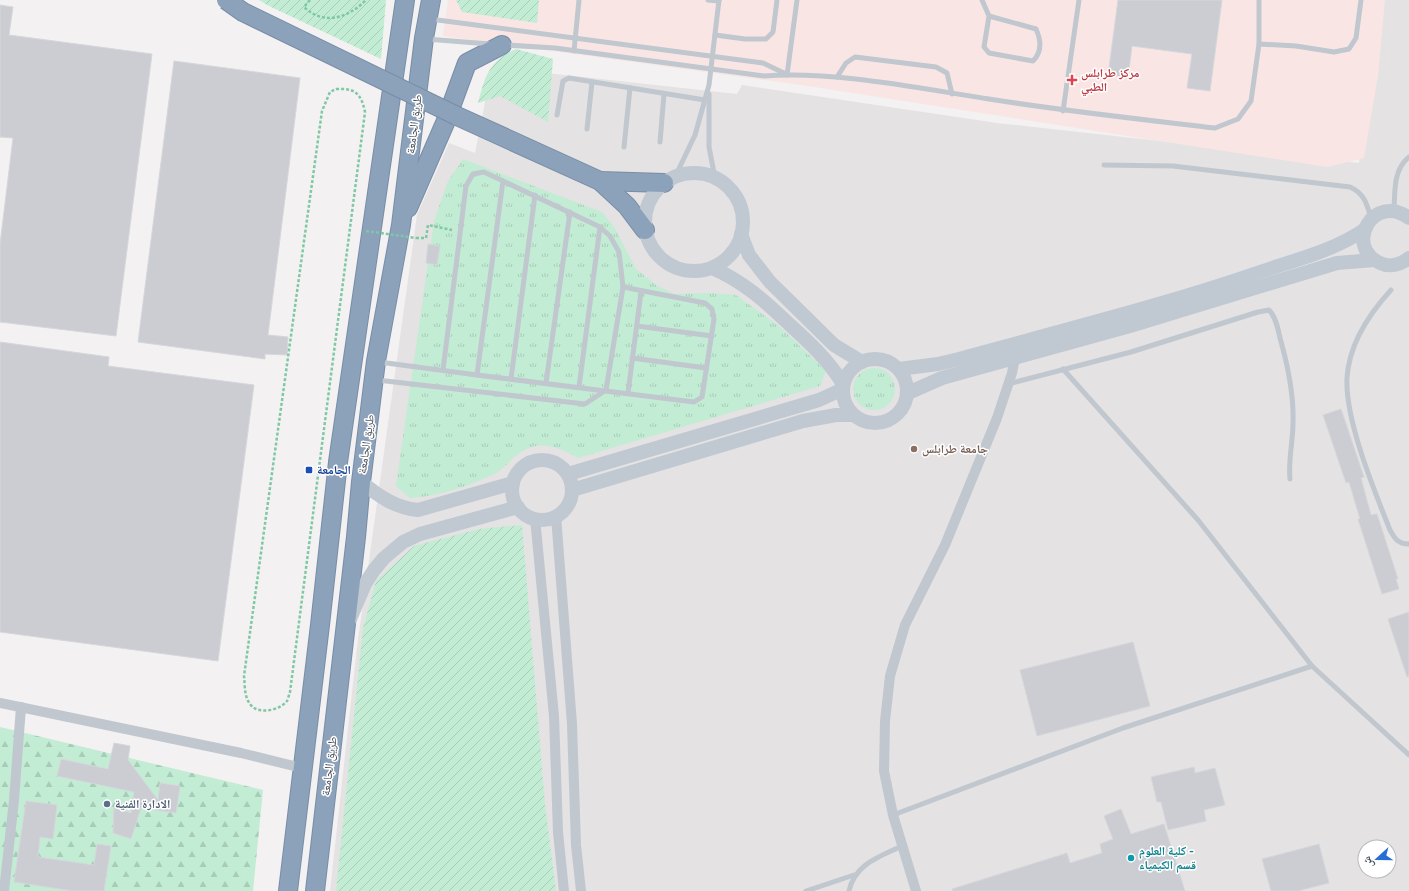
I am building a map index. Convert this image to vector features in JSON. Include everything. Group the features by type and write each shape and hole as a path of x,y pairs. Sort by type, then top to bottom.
{"highway":[{"path":"226,0 244,12 458,116 600,181 627,206 645,230"},
{"path":"288,891 338,462 405,0"},
{"name":"طريق الجامعة","path":"315,891 376,361 401,225 424,38 431,0"},
{"path":"401,225 446,123 467,63 502,45"},
{"path":"600,181 670,180"}],"street":[{"path":"688,174 702,174 715,178 726,186 738,202 742,221 741,234 730,254 712,268 694,271 675,268 664,261 655,252 649,242 645,230 645,216 648,204 655,192 670,180 688,174"},
{"path":"899,369 938,364 959,359 1228,283 1344,242 1386,211 1394,211 1409,218"},
{"path":"1367,224 1364,243 1366,250 1374,260 1382,264 1392,266 1401,264 1409,258"},
{"path":"741,234 749,255 770,282 834,345 862,362"},
{"path":"908,392 942,378 1138,324 1337,263 1374,260"},
{"path":"712,268 730,275 756,293 824,358 843,386"},
{"path":"916,891 893,815 884,771 885,721 890,676 905,625 944,545 997,418 1008,384 1014,358"},
{"path":"572,490 803,421 836,415 853,415 869,424 888,422 902,410 908,392 906,380 899,369 882,359 862,362 850,370 843,386 843,398 853,415"},
{"path":"568,474 819,400 843,386"},
{"path":"538,460 555,462 568,474 572,490 568,505 556,516 546,519 534,518 523,512 518,507 513,496 513,483 522,468 538,460"},
{"path":"361,482 388,502 404,508 418,510 513,483"},
{"path":"344,633 365,584 384,558 403,542 420,534 518,507"},
{"path":"556,516 572,724 576,845 581,891"},
{"path":"534,518 554,716 558,832 564,891"},
{"path":"0,703 241,753 302,768"},
{"path":"4,891 14,800 21,707"}],"lane":[{"path":"574,51 574,38 579,0"},
{"path":"670,180 695,135 709,85 719,0 708,0"},
{"path":"715,35 745,39 766,39 774,32 777,0"},
{"path":"787,75 797,0"},
{"path":"982,0 989,16 984,47 989,54 1033,61 1038,55 1040,38 1036,29 989,16"},
{"path":"1063,111 1079,0"},
{"path":"424,38 574,51 764,76 787,75 837,77 1063,111 1215,128 1238,119 1251,101 1259,44 1258,0"},
{"path":"1259,44 1296,46 1334,52 1349,49 1353,45 1356,38 1361,0"},
{"path":"428,18 763,63 787,75"},
{"path":"837,77 846,63 855,58 936,67 947,74 952,94"},
{"path":"557,115 563,81 569,78 705,100"},
{"path":"586,129 592,82"},
{"path":"709,85 709,147 715,178"},
{"path":"624,147 630,88"},
{"path":"660,142 664,94"},
{"path":"1394,211 1395,187 1399,169 1409,157"},
{"path":"1104,165 1173,166 1350,187 1362,194 1367,204 1367,224"},
{"path":"374,379 585,404 606,390 623,287 620,279 622,265 619,252 610,236 600,227 535,195 484,172 473,174 469,178 466,186 443,370"},
{"path":"477,375 502,181"},
{"path":"511,379 535,195"},
{"path":"546,383 570,212"},
{"path":"579,387 600,227"},
{"path":"376,361 694,402 702,397 714,319 712,309 705,303 641,292 623,287"},
{"path":"1391,290 1361,331 1349,366 1347,387 1353,419 1364,459 1390,530 1394,538 1401,544 1409,544"},
{"path":"628,393 641,292"},
{"path":"1008,384 1131,352 1268,310 1272,313 1279,335 1291,388 1293,421 1289,464 1290,479"},
{"path":"637,326 712,336"},
{"path":"632,358 706,368"},
{"path":"1063,369 1198,520 1312,666 1409,755"},
{"path":"893,815 1123,728 1312,666"},
{"path":"806,891 854,876 870,861 902,846"},
{"path":"850,891 854,876"}],"path":[{"path":"310,0 304,8 315,16 336,18 348,15 366,0"},
{"path":"336,89 347,89 357,93 363,100 365,112 350,229 290,692 287,701 277,708 258,710 250,705 245,692 244,676 322,111 330,92 336,89"},
{"path":"366,231 426,238 428,225 460,233"}],"shaded area":[{"name":"مركز طرابلس الطبي","path":"448,0 1385,0 1378,76 1364,158 1327,167 801,85 443,36"},
{"name":"جامعة طرابلس","path":"1381,0 1409,0 1409,891 330,891 357,647 417,215 449,143 475,153 492,67 737,94 742,85 997,123 1359,163"}],"green space":[{"path":"259,0 386,0 381,59 267,5"},
{"path":"456,0 539,0 537,23 462,12"},
{"path":"516,49 553,59 548,122 500,96 478,103 486,77 494,64"},
{"path":"463,159 602,212 614,227 636,269 656,285 674,294 711,293 736,295 779,326 826,371 820,386 578,458 558,448 550,446 536,446 528,448 492,475 442,493 410,498 396,486 434,221 448,181"},
{"path":"874,368 889,374 895,389 889,404 874,410 859,404 853,389 859,374"},
{"path":"522,525 545,805 556,891 336,891 363,628 376,581 414,546 479,529"},
{"path":"0,727 263,790 253,891 0,891"}],"building":[{"path":"1118,0 1222,0 1210,91 1187,88 1192,54 1132,46 1128,78 1108,75"},
{"path":"0,5 13,7 9,35 152,54 116,336 0,322 0,244 13,138 0,137"},
{"path":"174,61 300,78 268,335 288,337 287,355 265,354 265,359 138,342"},
{"path":"428,244 440,246 437,265 426,263"},
{"path":"0,342 109,357 108,366 254,385 218,661 0,632"},
{"path":"1341,409 1364,477 1361,478 1371,515 1377,514 1398,579 1396,579 1399,589 1382,594 1358,519 1360,519 1349,482 1346,483 1323,415"},
{"path":"1409,612 1409,676 1407,677 1388,619"},
{"path":"1133,642 1150,706 1037,736 1020,670"},
{"path":"114,743 130,746 128,760 158,800 160,783 180,786 176,813 141,808 131,839 113,833 114,807 131,813 134,792 57,776 61,759 108,769"},
{"path":"1194,767 1195,773 1215,768 1225,805 1204,810 1206,821 1168,830 1161,802 1157,802 1151,777"},
{"path":"26,801 57,805 53,839 40,837 38,857 94,865 97,844 111,846 104,891 73,891 14,882"},
{"name":"كلية العلوم - قسم الكيمياء","path":"1121,809 1131,834 1164,824 1185,891 953,891 952,889 1067,853 1070,863 1102,853 1100,844 1113,839 1104,816"},
{"path":"1319,844 1329,883 1298,891 1271,891 1262,859"}],"place":[{"name":"مركز طرابلس الطبي","path":"1072,80"},
{"name":"جامعة طرابلس","path":"914,449"},
{"name":"الجامعة","path":"309,470"},
{"name":"الادارة الفنية","path":"107,804"},
{"name":"كلية العلوم - قسم الكيمياء","path":"1131,858"}]}
